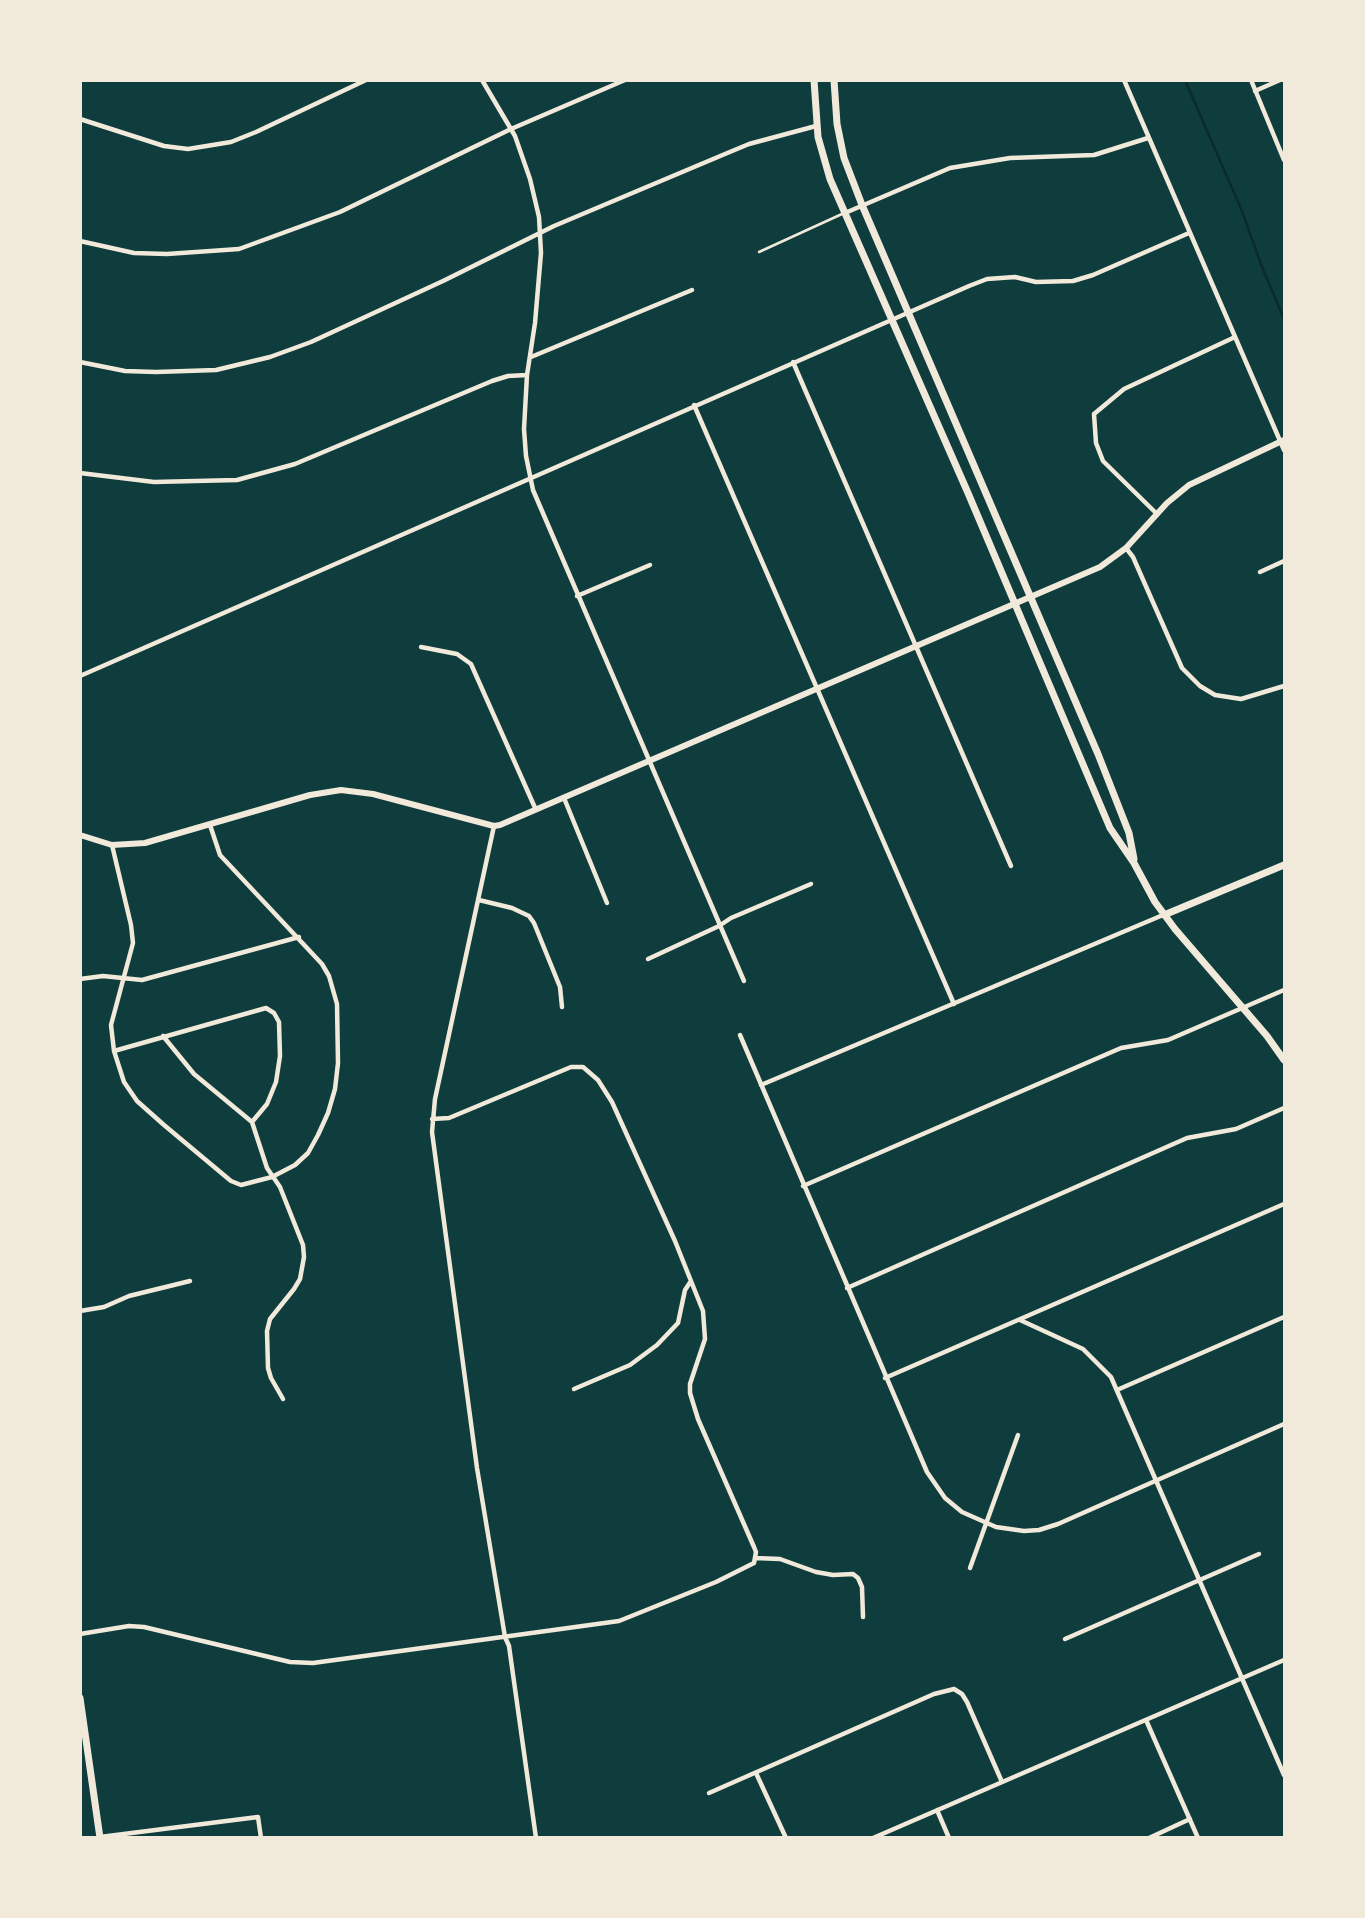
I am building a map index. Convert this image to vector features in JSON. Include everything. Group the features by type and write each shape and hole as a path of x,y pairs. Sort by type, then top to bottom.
{"main road":[{"path":"814,80 817,126 830,179 1110,828 1164,915 1267,1036 1284,1060"},
{"path":"834,80 837,124 844,158 862,205 1032,596 1129,833 1134,863"},
{"path":"1164,915 1284,865"},
{"path":"80,1698 100,1837"}],"street":[{"path":"80,119 164,146 188,149 231,142 366,80"},
{"path":"482,80 511,129 530,179 539,216 541,253 527,375 524,429 533,490 744,981"},
{"path":"80,241 134,253 167,254 239,249 340,212 511,129 625,80"},
{"path":"1124,80 1189,233 1283,441 1284,450"},
{"path":"1251,80 1284,160"},
{"path":"1255,91 1280,80"},
{"path":"80,362 125,371 156,372 216,370 243,365 312,342 554,226 724,154 817,126"},
{"path":"844,214 950,167 1010,158 1094,155 1149,138"},
{"path":"80,676 987,279 1015,277 1036,282 1073,281 1093,275 1189,233"},
{"path":"530,357 692,290"},
{"path":"1157,514 1103,461 1096,443 1094,414 1124,389 1235,337"},
{"path":"793,362 1011,866"},
{"path":"80,473 154,482 237,480 295,464 492,381 508,376 527,375"},
{"path":"694,405 954,1004"},
{"path":"80,835 112,845 145,843 310,795 341,790 373,794 495,826 1100,567 1126,548 1157,514 1189,485 1283,441"},
{"path":"1126,548 1133,556 1182,668 1200,686 1215,695 1241,699 1284,686"},
{"path":"1260,572 1284,561"},
{"path":"577,596 650,565"},
{"path":"421,647 457,654 471,664 536,810"},
{"path":"564,798 607,903"},
{"path":"112,845 133,943 111,1025 114,1051 124,1082 137,1101 231,1181 242,1185 272,1177 295,1165 308,1153 328,1113 337,1076 337,1004 334,990 322,964 220,855 210,825"},
{"path":"495,826 432,1119 477,1468 505,1637 509,1646 536,1838"},
{"path":"648,959 731,918 811,884"},
{"path":"479,900 512,908 529,916 560,987 562,1007"},
{"path":"761,1085 1164,915"},
{"path":"80,979 103,976 142,980 299,937"},
{"path":"803,1186 1121,1048 1168,1040 1284,990"},
{"path":"114,1051 266,1008 274,1013 280,1029 280,1056 276,1082 267,1104 252,1122"},
{"path":"740,1035 927,1472 936,1487 962,1512 996,1527 1039,1530 1284,1424"},
{"path":"163,1036 194,1074 252,1122 272,1177 280,1187 303,1245 300,1279 270,1319 267,1331 268,1368 282,1399"},
{"path":"80,1634 144,1626 290,1662 313,1663 619,1621 750,1567 755,1558 754,1547 698,1419 690,1393 690,1384 705,1339 703,1311 604,1087 591,1072 571,1067 449,1118 432,1119"},
{"path":"847,1288 1187,1138 1236,1129 1284,1108"},
{"path":"885,1378 1284,1205"},
{"path":"80,1311 104,1307 129,1296 190,1281"},
{"path":"574,1389 630,1364 657,1345 677,1323 685,1290 692,1281"},
{"path":"1117,1390 1284,1317"},
{"path":"1020,1320 1083,1349 1111,1377 1284,1775"},
{"path":"970,1568 1018,1435"},
{"path":"1065,1639 1259,1554"},
{"path":"755,1558 792,1561 816,1572 834,1575 852,1574 858,1578 862,1587 863,1617"},
{"path":"873,1838 1284,1660"},
{"path":"709,1793 934,1694 954,1689 962,1694 967,1702 1002,1782"},
{"path":"1146,1720 1198,1838"},
{"path":"756,1773 786,1838"},
{"path":"937,1810 949,1838"},
{"path":"100,1837 258,1817 261,1838"},
{"path":"1149,1838 1190,1819"}],"lane":[{"path":"759,252 844,214"}],"waterway":[{"path":"1185,80 1242,211 1284,319"}]}
